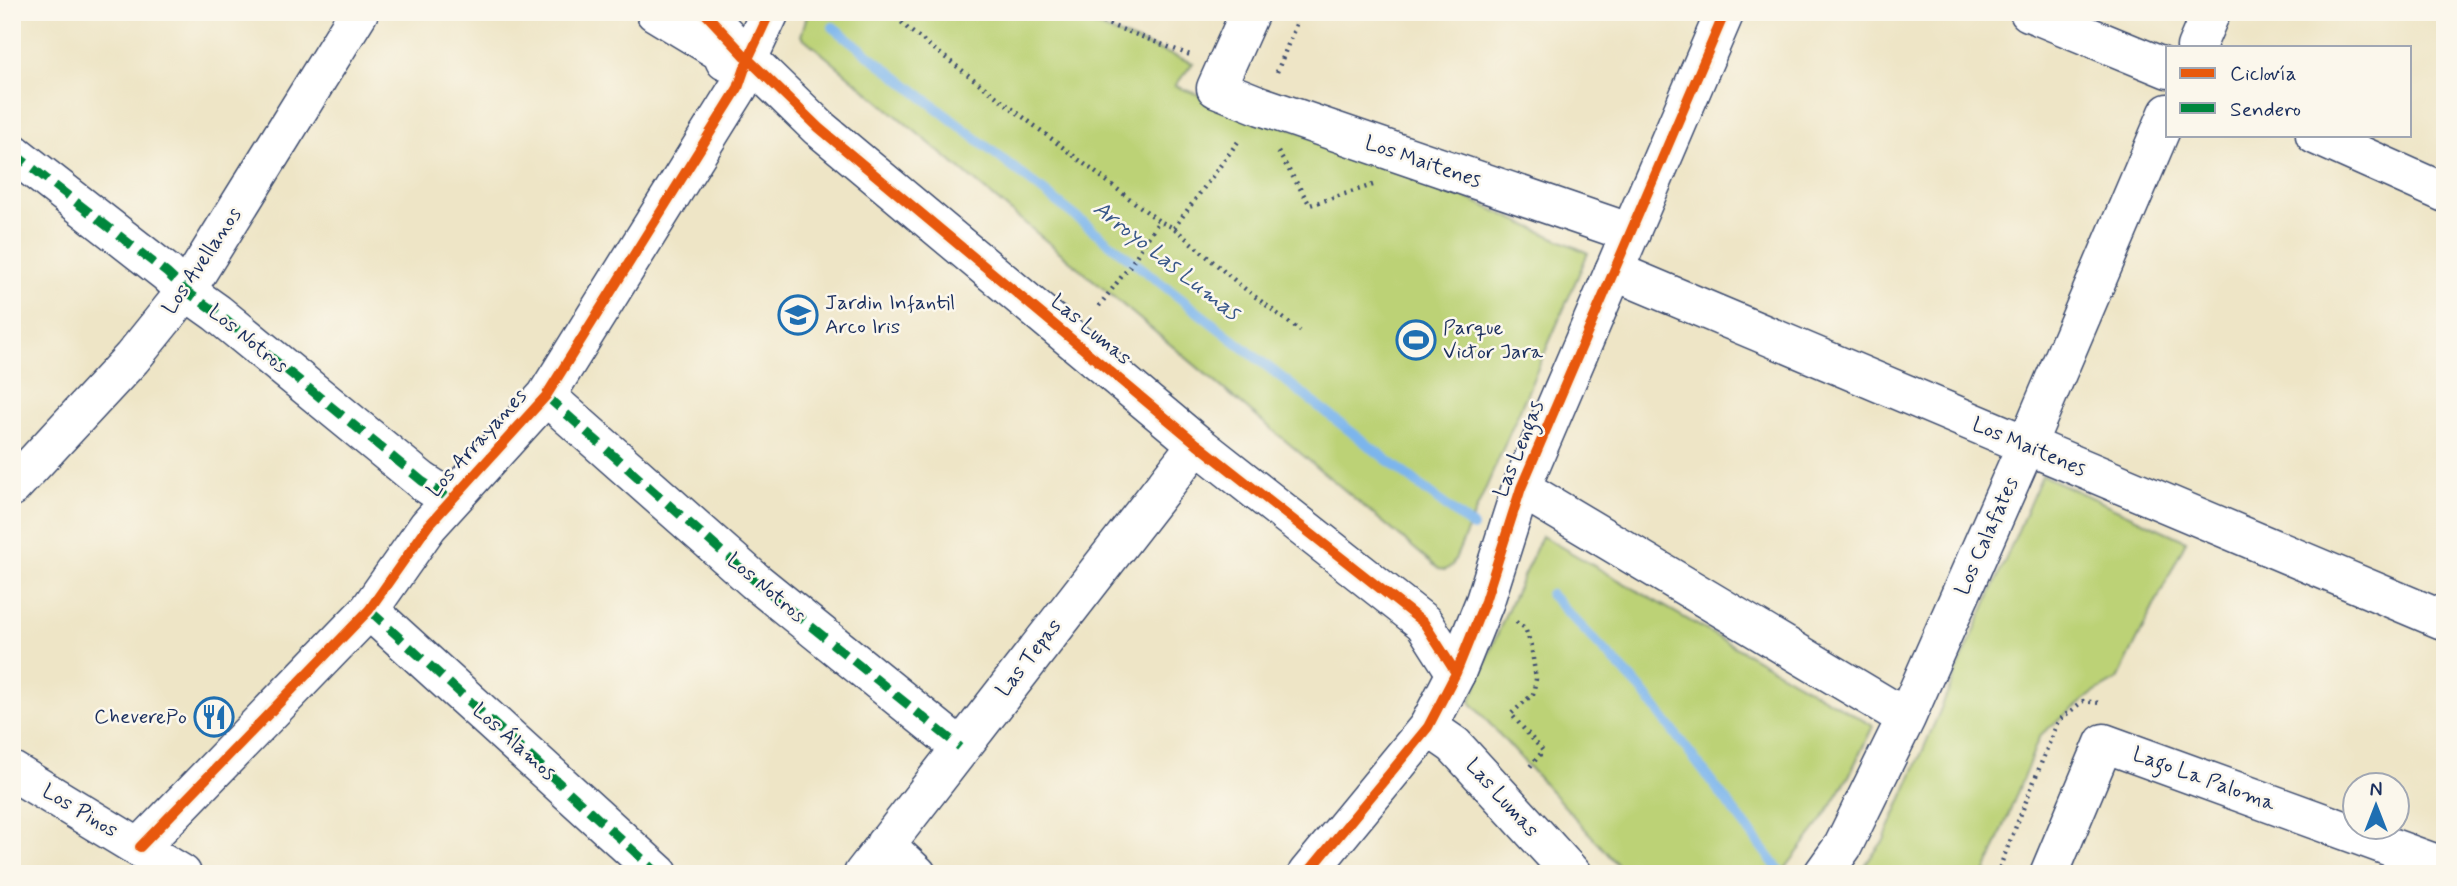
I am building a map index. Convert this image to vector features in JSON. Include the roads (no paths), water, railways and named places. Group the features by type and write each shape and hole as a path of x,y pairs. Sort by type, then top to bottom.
{"street":[{"name":"Los Avellanos","path":"12,487 132,358 186,291 359,12"},
{"path":"655,12 721,52 743,74"},
{"name":"Las Lumas","path":"704,12 743,74 820,128 1197,444 1424,624 1456,673"},
{"name":"Los Arrayanes","path":"140,847 369,610 428,526 546,396 743,74 770,12"},
{"name":"Los Maitenes","path":"1250,12 1221,78 1261,107 1631,233"},
{"name":"Las Lengas","path":"1307,874 1428,727 1456,673 1485,601 1521,488 1725,12"},
{"path":"2029,12 2166,68"},
{"path":"2196,46 2211,12"},
{"name":"Los Calafates","path":"1823,874 1843,846 1906,718 2166,118"},
{"path":"2317,136 2445,193"},
{"name":"Los Notros","path":"12,152 217,313 422,481 451,500"},
{"name":"Los Maitenes","path":"1615,271 2445,621"},
{"name":"Los Notros","path":"546,396 755,580 960,747"},
{"name":"Las Tepas","path":"874,859 1197,444"},
{"path":"1521,488 1906,718"},
{"name":"Los Álamos","path":"369,610 659,874"},
{"name":"Las Lumas","path":"1428,727 1454,745 1572,874"},
{"name":"Lago La Paloma","path":"2049,874 2104,743 2438,862"},
{"name":"Los Pinos","path":"12,771 182,874"},
{"path":"874,859 917,874"}],"waterway":[{"name":"Arroyo Las Lumas","path":"833,27 1473,527"},
{"path":"1550,594 1641,689 1782,874"}],"place":[{"name":"Jardin Infantil Arco Iris","path":"798,315"},
{"name":"Parque Victor Jara","path":"1416,340"},
{"name":"CheverePo","path":"214,717"}]}
